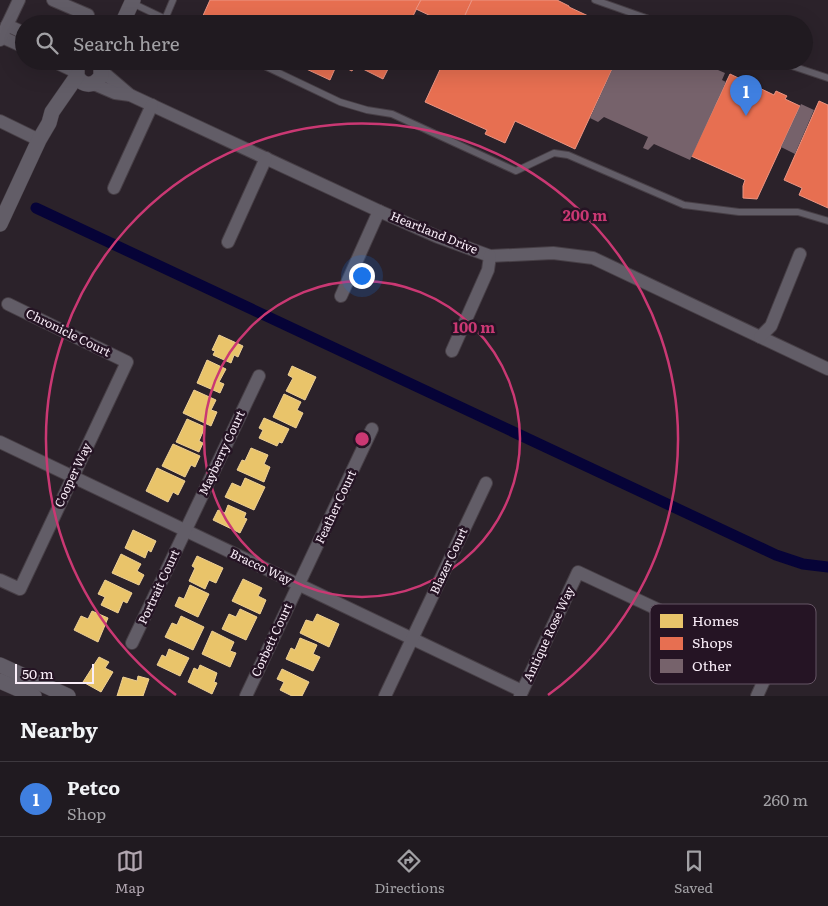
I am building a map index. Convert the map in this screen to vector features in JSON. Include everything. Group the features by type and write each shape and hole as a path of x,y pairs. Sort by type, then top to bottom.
{"street":[{"path":"15,41 3,34 17,0"},
{"path":"53,0 88,15"},
{"path":"126,15 133,1"},
{"name":"Heartland Drive","path":"71,70 115,93 130,95 438,237 490,256 553,253 593,258 828,369"},
{"path":"0,224 39,140 49,123 52,112 83,76 101,76 101,70"},
{"name":"Heartland Drive","path":"106,70 130,95"},
{"path":"114,188 152,105"},
{"path":"0,121 39,140"},
{"path":"228,242 266,158"},
{"path":"341,296 379,211"},
{"path":"760,337 771,326 800,254"},
{"path":"452,351 488,270 490,256"},
{"name":"Chronicle Court","path":"8,304 127,362"},
{"name":"Cooper Way","path":"0,580 20,589 127,362"},
{"name":"Mayberry Court","path":"186,531 259,376"},
{"name":"Feather Court","path":"299,585 372,429"},
{"name":"Bracco Way","path":"0,442 72,478 412,638 521,693"},
{"name":"Blazer Court","path":"385,696 486,483"},
{"name":"Portrait Court","path":"132,643 186,531"},
{"name":"Antique Rose Way","path":"521,693 578,572 650,605"},
{"name":"Corbett Court","path":"246,696 299,585"},
{"path":"0,665 68,696"},
{"path":"0,681 34,696"},
{"name":"Antique Rose Way","path":"757,696 762,684"}],"lane":[{"path":"166,15 173,0"},
{"path":"595,0 638,15"},
{"path":"133,1 159,15"},
{"path":"273,70 340,102 366,110 392,114 516,171 554,153 568,155 684,205 739,212 798,212 828,221"},
{"path":"804,70 828,78"}],"building: Homes":[{"path":"219,335 243,346 238,357 234,355 231,363 213,355 215,351 212,350"},
{"path":"207,360 226,369 219,382 224,384 220,393 197,383"},
{"path":"292,366 316,377 305,400 286,391 293,378 288,375"},
{"path":"194,390 216,400 211,410 217,412 211,426 183,413"},
{"path":"284,394 301,402 297,410 303,413 296,428 273,417"},
{"path":"264,418 289,429 282,443 279,442 277,446 259,438 263,430 259,428"},
{"path":"187,419 205,427 199,441 203,443 199,452 176,442"},
{"path":"173,444 200,456 195,467 191,465 185,477 162,466"},
{"path":"251,448 268,455 264,464 270,467 264,482 237,470 242,460 245,461"},
{"path":"157,468 185,481 178,495 173,492 168,502 146,491"},
{"path":"245,478 265,487 254,510 225,497 232,483 241,487"},
{"path":"228,505 246,513 244,518 247,519 240,533 213,520 218,510 225,513"},
{"path":"133,530 156,541 151,552 148,550 145,558 125,548"},
{"path":"121,554 141,564 137,571 144,575 139,585 112,573"},
{"path":"197,556 223,568 216,583 209,580 205,589 189,581 195,568 192,566"},
{"path":"243,579 262,588 258,596 266,600 260,614 232,601"},
{"path":"105,580 132,593 127,603 123,601 118,613 101,605 105,597 98,594"},
{"path":"190,585 209,594 198,617 175,606 179,597 184,599"},
{"path":"240,609 257,617 246,640 222,629 229,614 236,617"},
{"path":"92,611 108,618 98,642 74,630 81,616 88,619"},
{"path":"317,614 339,624 329,647 300,633 306,620 313,622"},
{"path":"181,616 204,627 193,650 165,637 172,623 177,625"},
{"path":"212,631 234,642 230,651 236,653 230,667 202,654"},
{"path":"300,638 317,645 313,654 320,657 313,671 286,659 291,648 295,650"},
{"path":"169,649 189,658 180,676 157,665 162,655 166,657"},
{"path":"99,657 109,662 105,668 113,672 101,692 83,682"},
{"path":"200,665 217,673 214,682 217,683 212,694 188,682 194,668 198,670"},
{"path":"282,669 309,682 302,696 292,696 280,690 284,682 277,679"},
{"path":"138,676 149,679 143,696 117,696 123,677 137,681"}],"building: Shops":[{"path":"210,0 421,0 414,15 203,15"},
{"path":"421,0 472,0 465,15 429,15 416,9"},
{"path":"472,0 557,0 586,15 465,15"},
{"path":"308,70 334,70 330,80"},
{"path":"365,70 388,70 383,79"},
{"path":"440,70 612,70 575,149 515,121 505,143 485,134 487,130 425,102"},
{"path":"730,74 774,95 776,91 787,96 785,99 800,106 757,199 743,198 745,180 691,156"},
{"path":"819,101 828,105 828,208 799,195 802,188 784,180"}],"building: Other":[{"path":"612,70 718,70 725,73 722,80 726,82 690,160 654,144 648,150 643,148 648,137 604,117 598,122 590,118"},
{"path":"801,104 814,110 795,154 781,147"}],"waterway":[{"path":"36,208 776,555 803,564 828,567"}],"place":[{"name":"Petco","path":"746,116"}]}
